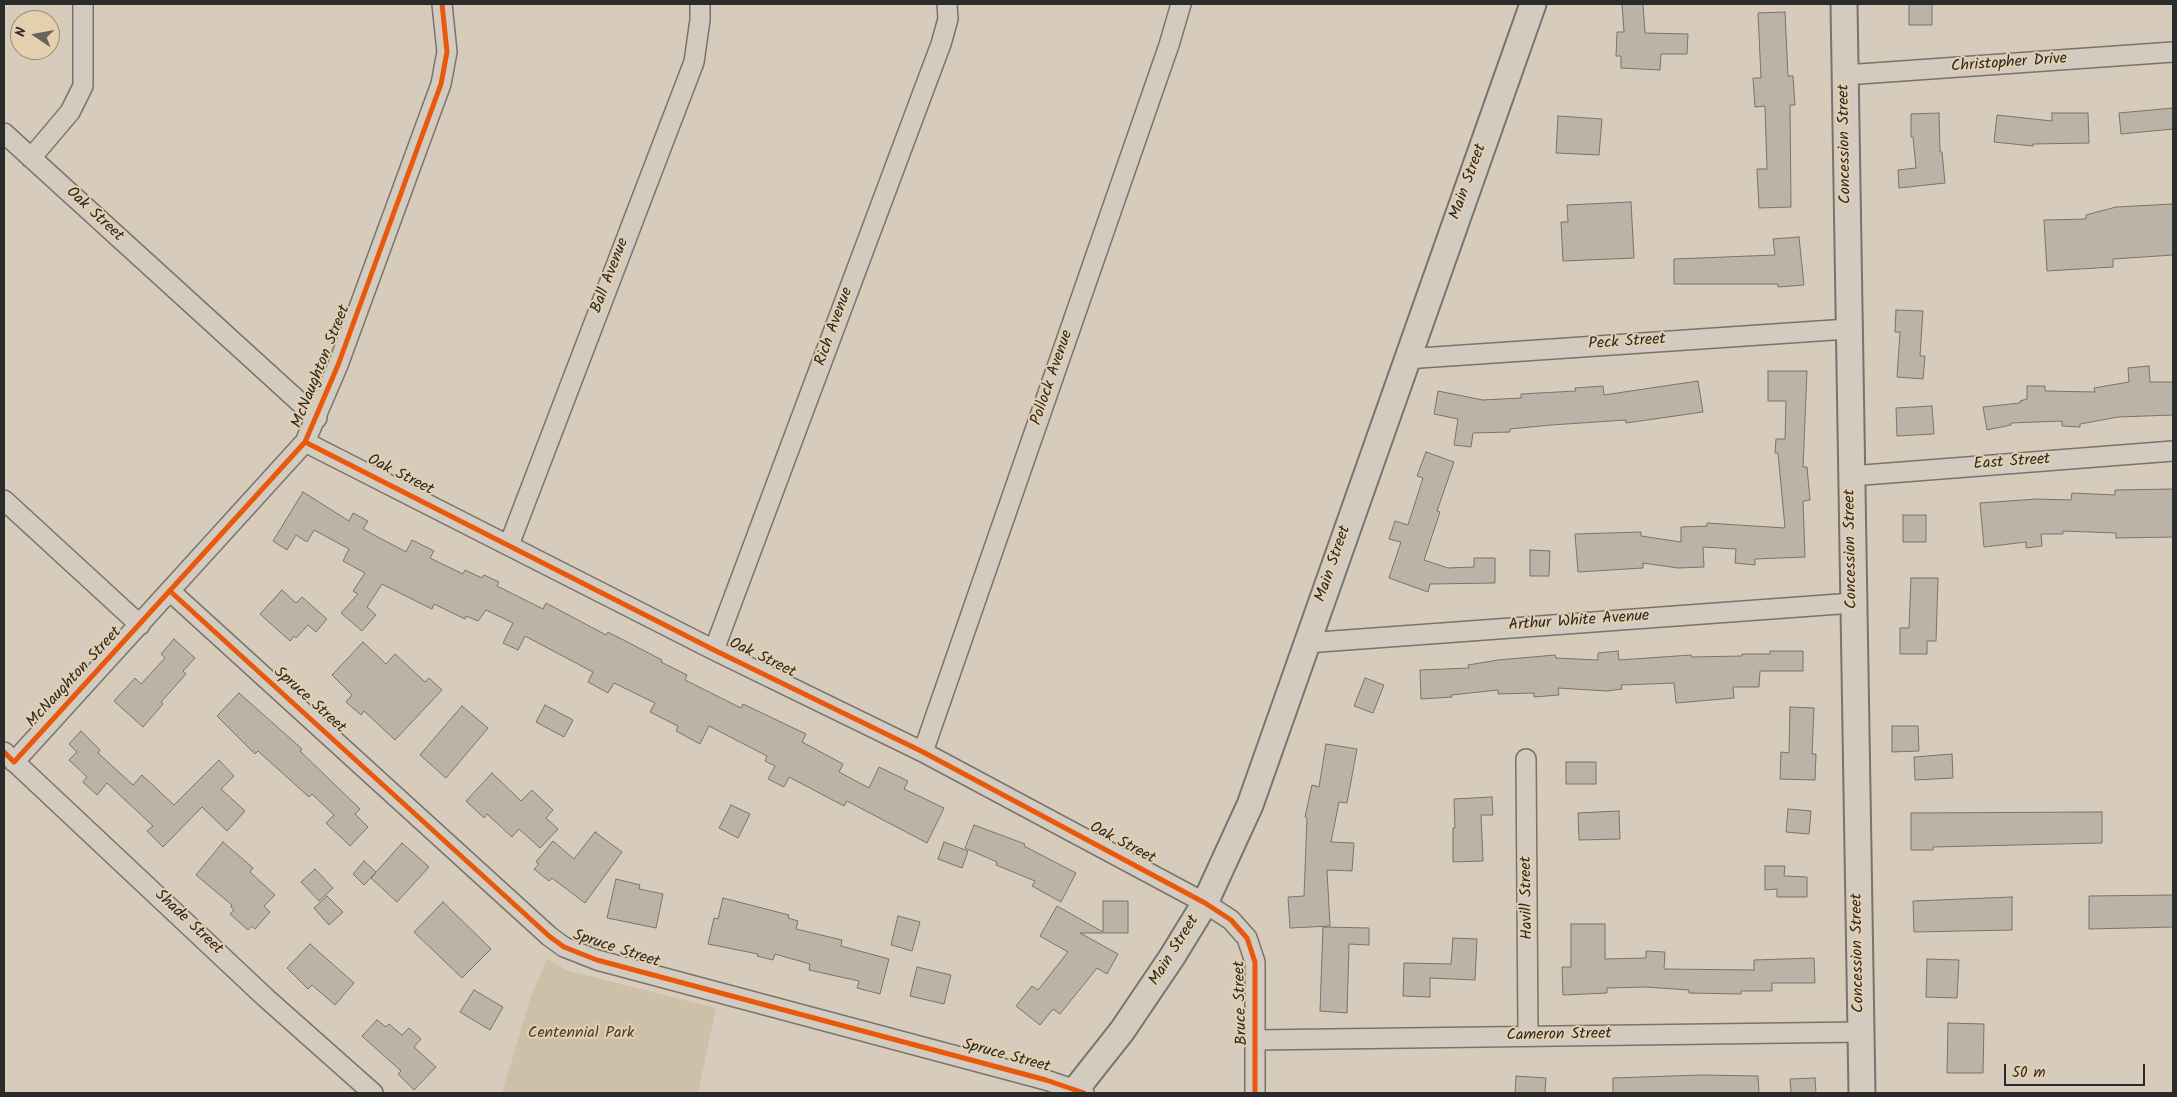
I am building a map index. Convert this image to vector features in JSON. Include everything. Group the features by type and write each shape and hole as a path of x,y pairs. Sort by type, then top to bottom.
{"main road":[{"name":"Main Street","path":"1078,1092 1138,1009 1205,903 1255,792 1405,359 1533,4"},
{"name":"Concession Street","path":"1844,4 1862,1093"}],"street":[{"path":"31,158 70,112 83,86 83,4"},
{"name":"McNaughton Street","path":"9,757 140,626 305,442 317,418 441,84 447,45 442,4"},
{"name":"Ball Avenue","path":"509,545 694,62 700,20 700,4"},
{"name":"Rich Avenue","path":"714,650 941,44 948,19 947,4"},
{"name":"Pollock Avenue","path":"923,752 1169,45 1181,4"},
{"name":"Christopher Drive","path":"1845,75 2173,52"},
{"name":"Oak Street","path":"4,133 317,418"},
{"name":"Peck Street","path":"1405,359 1848,329"},
{"name":"Oak Street","path":"305,442 714,650 923,752 1205,903"},
{"name":"East Street","path":"1851,476 2173,451"},
{"path":"4,500 140,626"},
{"name":"Spruce Street","path":"171,592 549,936 564,947 597,960 1046,1080 1078,1092"},
{"name":"Arthur White Avenue","path":"1306,643 1853,603"},
{"name":"Shade Street","path":"9,757 266,998 373,1093"},
{"name":"Havill Street","path":"1526,759 1528,1036"},
{"name":"Bruce Street","path":"1205,903 1231,920 1247,938 1253,951 1256,1040 1255,1093"},
{"name":"Cameron Street","path":"1256,1040 1862,1032"}],"green space":[{"name":"Centennial Park","path":"547,959 566,970 716,1008 698,1093 502,1093 531,996"}],"building":[{"path":"1622,4 1643,4 1645,33 1688,34 1687,54 1661,54 1660,70 1621,68 1621,56 1616,56 1617,32 1624,32"},
{"path":"1909,4 1932,4 1932,25 1909,25"},
{"path":"1785,12 1788,76 1793,76 1795,105 1790,105 1791,207 1759,208 1757,169 1767,169 1765,106 1755,107 1753,78 1761,78 1758,13"},
{"path":"2173,108 2173,129 2121,134 2119,113"},
{"path":"1939,113 1940,152 1942,152 1945,183 1899,188 1898,170 1916,168 1913,137 1911,137 1911,114"},
{"path":"2052,113 2088,113 2089,143 2033,144 2033,146 1994,142 1997,115 2052,121"},
{"path":"1558,116 1602,119 1599,155 1556,153"},
{"path":"1631,202 1634,258 1563,261 1561,222 1568,222 1567,205"},
{"path":"2173,204 2173,255 2113,259 2113,267 2047,271 2044,220 2086,219 2086,215 2116,207"},
{"path":"1799,237 1804,285 1778,287 1778,284 1674,284 1674,259 1775,255 1773,239"},
{"path":"1896,310 1923,311 1920,356 1925,356 1923,379 1897,377 1900,332 1895,332"},
{"path":"2149,366 2150,382 2173,382 2173,415 2118,417 2080,424 2080,427 2062,426 2062,421 2011,423 2011,425 1987,430 1983,407 2020,403 2020,401 2027,399 2027,386 2045,386 2045,391 2095,392 2094,388 2129,382 2128,368"},
{"path":"1768,371 1807,371 1803,467 1807,467 1810,500 1803,501 1805,557 1755,559 1755,565 1735,563 1736,549 1703,547 1704,567 1678,568 1643,563 1643,568 1578,572 1575,534 1641,532 1641,536 1681,542 1681,527 1707,526 1707,523 1785,528 1778,453 1775,453 1776,439 1785,439 1786,401 1768,401"},
{"path":"1698,381 1703,412 1626,423 1626,420 1510,429 1510,432 1473,433 1471,447 1454,445 1458,419 1434,414 1438,391 1483,400 1521,398 1521,394 1576,391 1575,388 1603,386 1604,395"},
{"path":"1932,406 1934,434 1897,436 1896,408"},
{"path":"1426,452 1454,462 1437,511 1440,512 1424,560 1448,568 1474,567 1474,558 1495,558 1495,583 1430,584 1428,592 1389,578 1401,542 1389,539 1395,521 1408,525 1423,478 1417,476"},
{"path":"2173,489 2173,537 2116,538 2116,533 2063,531 2063,534 2041,534 2042,546 2026,548 2026,542 1984,547 1980,503 2037,499 2071,500 2072,493 2115,495 2115,490"},
{"path":"303,492 349,521 353,513 368,521 363,529 406,552 412,540 434,551 430,558 463,574 465,570 482,578 484,575 499,582 497,586 543,609 546,603 606,635 608,632 687,675 685,680 741,708 743,704 806,734 802,742 843,764 839,772 869,788 879,767 908,781 904,789 944,808 927,843 847,801 844,806 789,777 784,787 768,779 775,766 765,761 767,756 709,726 700,744 676,731 678,726 650,712 655,703 614,683 608,693 588,682 593,672 525,636 518,650 503,643 513,623 486,610 478,621 466,616 465,619 434,604 432,609 382,584 367,607 376,615 362,631 341,613 358,594 353,591 365,573 343,561 349,549 314,530 307,542 296,535 287,550 273,541"},
{"path":"1903,515 1926,515 1926,542 1903,542"},
{"path":"1530,550 1550,551 1549,576 1530,576"},
{"path":"1911,578 1938,578 1936,641 1927,641 1927,654 1900,654 1900,628 1909,628"},
{"path":"282,590 296,603 302,597 327,619 316,632 308,625 296,638 294,636 290,641 260,614"},
{"path":"174,639 195,658 183,671 186,674 161,702 163,704 143,727 114,701 135,678 141,684 165,658 161,654"},
{"path":"363,642 386,664 395,654 425,682 429,678 442,690 395,740 364,711 361,715 346,702 352,695 332,675"},
{"path":"1618,651 1619,660 1691,655 1692,657 1742,656 1742,654 1770,654 1770,651 1803,651 1803,671 1760,671 1759,687 1733,687 1734,698 1676,703 1674,683 1621,685 1622,689 1607,691 1558,688 1559,695 1534,697 1534,693 1498,694 1498,690 1451,695 1452,697 1421,699 1420,670 1469,668 1468,665 1498,660 1555,655 1556,658 1598,660 1598,653"},
{"path":"1365,678 1384,685 1373,713 1354,706"},
{"path":"239,693 302,749 300,751 360,809 355,814 368,827 350,846 326,823 334,815 312,794 309,797 258,751 255,754 217,716"},
{"path":"545,705 573,720 564,737 536,722"},
{"path":"462,706 488,728 446,778 420,755"},
{"path":"1790,707 1814,708 1812,754 1816,754 1815,780 1780,779 1781,752 1789,753"},
{"path":"1892,726 1918,726 1919,751 1892,752"},
{"path":"81,731 100,750 98,753 133,785 142,775 174,805 219,760 234,776 221,789 245,811 227,831 202,807 163,847 147,831 153,826 107,783 97,795 83,782 87,777 69,760 77,752 69,744"},
{"path":"1326,744 1357,749 1347,803 1339,802 1331,842 1354,843 1352,871 1327,870 1330,926 1290,928 1288,897 1304,896 1307,818 1305,817 1312,785 1319,787"},
{"path":"1952,754 1953,778 1915,780 1914,757"},
{"path":"1566,762 1596,762 1596,784 1566,784"},
{"path":"492,773 521,801 532,790 553,810 546,818 558,829 540,848 519,829 512,837 487,814 484,818 466,801"},
{"path":"1492,797 1493,815 1481,815 1483,861 1453,862 1454,799"},
{"path":"731,805 750,814 738,838 719,828"},
{"path":"1788,809 1811,811 1809,834 1786,832"},
{"path":"1619,811 1620,839 1579,840 1578,813"},
{"path":"2102,812 2102,843 1933,847 1933,850 1911,850 1911,813"},
{"path":"974,825 1025,844 1024,846 1076,873 1061,902 1032,886 1035,881 996,865 997,862 965,848"},
{"path":"595,832 622,852 585,903 552,878 549,881 534,869 539,864 536,862 553,841 574,859"},
{"path":"223,842 253,868 250,872 275,895 264,906 270,912 255,929 252,926 248,930 230,914 234,910 231,907 232,905 196,875"},
{"path":"944,842 968,851 962,868 938,859"},
{"path":"402,843 429,867 397,902 371,878"},
{"path":"364,861 376,872 364,885 353,874"},
{"path":"1765,866 1785,866 1784,876 1807,877 1807,897 1777,897 1777,889 1765,890"},
{"path":"315,869 333,888 319,901 301,882"},
{"path":"616,879 640,885 639,889 663,894 656,928 607,918"},
{"path":"2173,895 2173,927 2089,929 2089,896"},
{"path":"327,896 343,912 329,925 314,908"},
{"path":"2012,897 2012,930 1914,932 1913,901"},
{"path":"723,898 789,915 788,918 798,921 796,929 842,940 841,946 889,959 880,994 857,988 859,981 809,970 810,964 775,954 773,960 757,956 758,954 708,944 714,918 718,919"},
{"path":"1103,901 1128,901 1128,933 1080,933 1118,954 1107,974 1097,968 1060,1014 1053,1009 1040,1025 1016,1006 1032,986 1038,990 1068,952 1040,936 1057,906 1103,932"},
{"path":"443,902 491,949 462,978 414,932"},
{"path":"898,916 920,922 912,951 891,945"},
{"path":"1571,924 1605,924 1605,959 1646,958 1646,951 1665,952 1664,969 1754,970 1754,960 1814,958 1815,983 1772,983 1772,991 1741,991 1741,994 1689,993 1689,990 1645,987 1607,988 1607,993 1563,995 1562,967 1571,967"},
{"path":"1323,927 1369,928 1369,945 1349,944 1347,1013 1320,1011"},
{"path":"1453,938 1477,939 1475,980 1430,978 1430,997 1403,996 1404,963 1451,964"},
{"path":"310,944 354,983 335,1005 312,985 308,989 287,968"},
{"path":"1927,959 1959,960 1957,998 1926,997"},
{"path":"917,967 951,975 944,1004 910,996"},
{"path":"474,990 503,1007 490,1030 460,1012"},
{"path":"377,1020 386,1027 389,1024 402,1035 409,1028 421,1039 414,1047 436,1067 414,1090 398,1074 401,1071 362,1036"},
{"path":"1948,1023 1984,1024 1983,1073 1947,1073"},
{"path":"1701,1075 1758,1076 1759,1093 1613,1093 1613,1078"},
{"path":"1516,1076 1546,1078 1545,1093 1515,1093"},
{"path":"1815,1078 1816,1093 1791,1093 1790,1079"}],"cycle path":[{"path":"4,752 14,762 305,442 338,365 441,84 447,52 442,4"},
{"path":"305,442 714,650 923,752 1205,903 1231,920 1247,938 1255,962 1255,1093"},
{"path":"171,592 549,936 564,947 597,960 1046,1080 1084,1093"}]}
